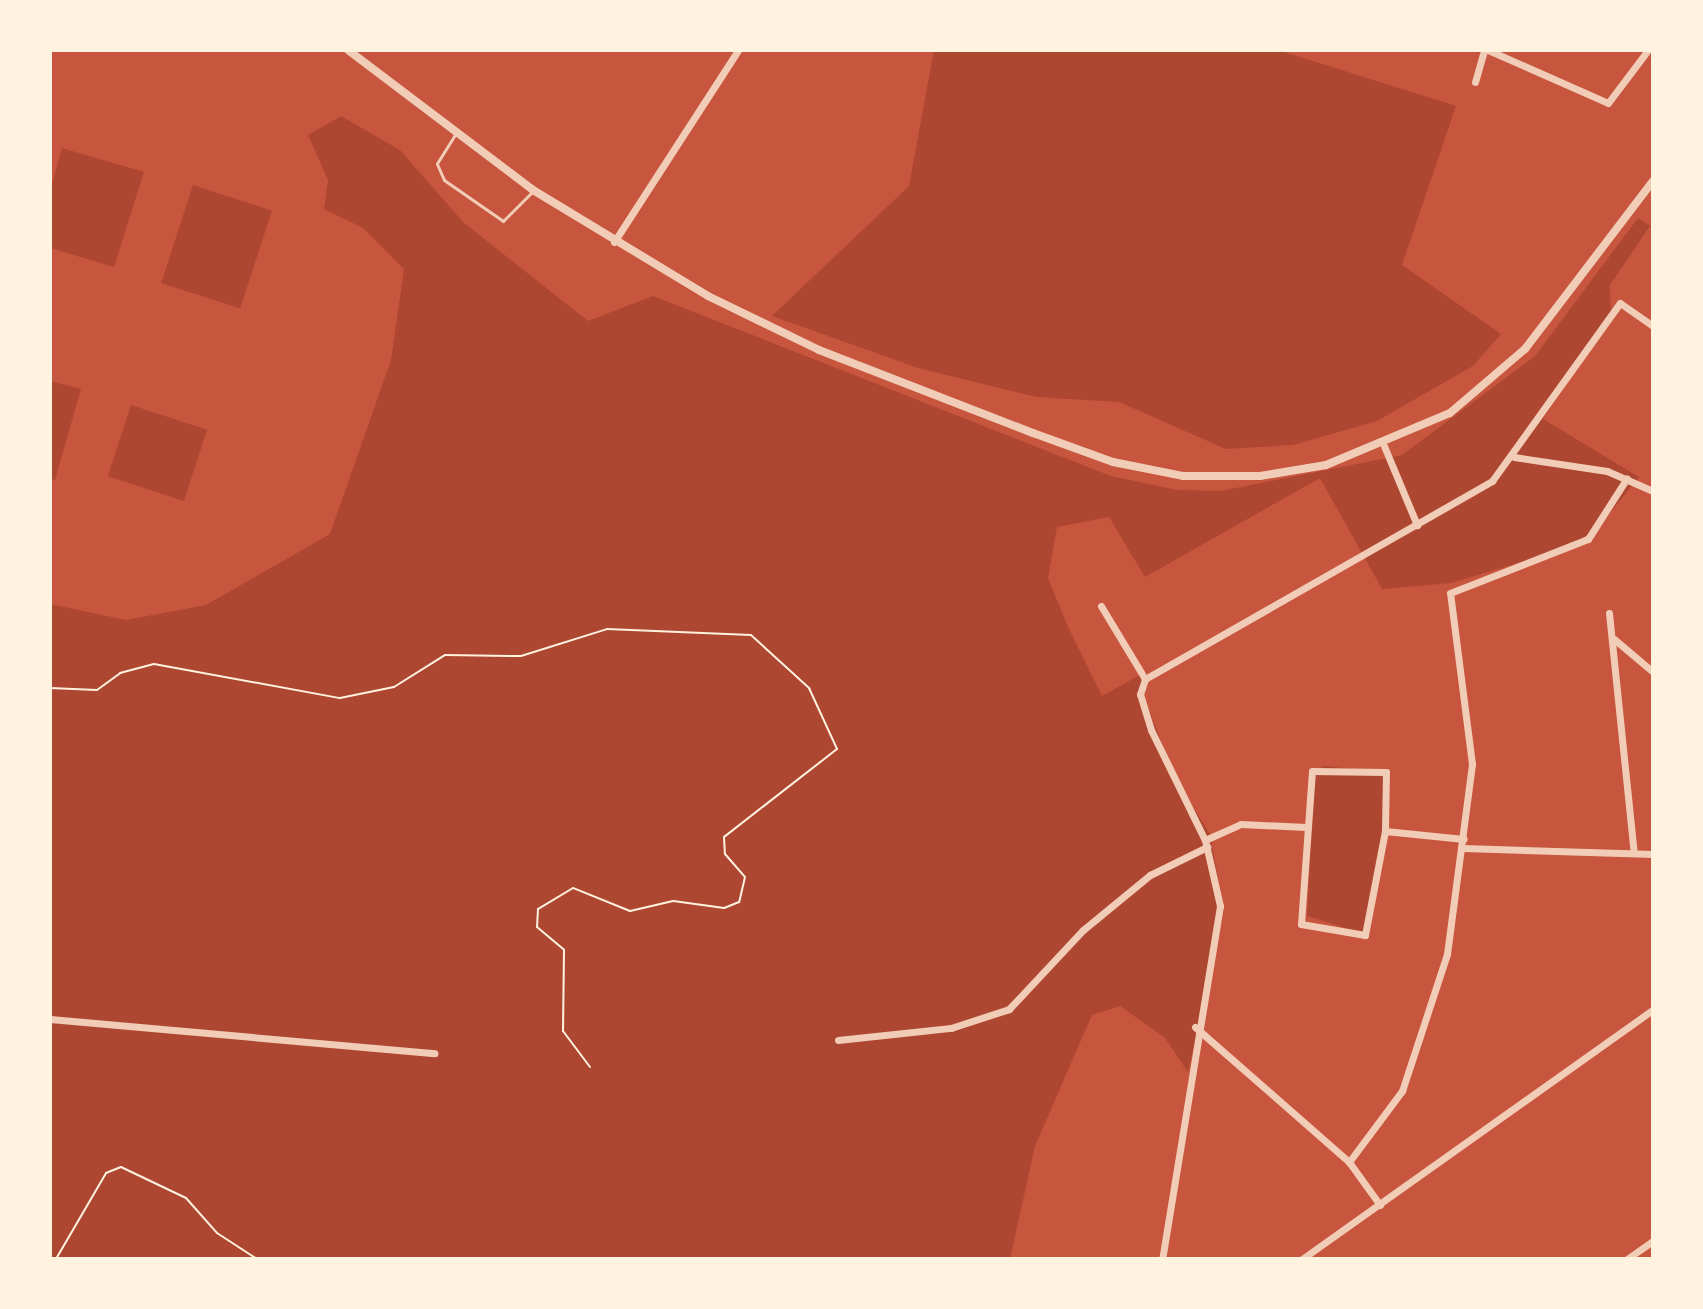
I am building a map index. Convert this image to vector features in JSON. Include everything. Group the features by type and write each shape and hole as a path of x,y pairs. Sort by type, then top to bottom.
{"street":[{"path":"348,50 533,190 614,242 819,350 1113,462 1183,476 1260,476 1384,446 1450,413 1510,365 1653,181"},
{"path":"614,242 738,50"},
{"path":"1475,82 1486,50 1608,103 1648,50"},
{"path":"1162,1259 1195,1027 1219,932 1218,886 1206,843 1167,772 1140,694 1145,679 1482,488 1514,457 1620,303 1653,326"},
{"path":"1384,446 1417,525"},
{"path":"1514,457 1627,478 1653,491"},
{"path":"1349,1162 1384,1121 1425,1036 1463,848 1471,730 1450,593 1588,539 1627,478"},
{"path":"1101,606 1145,679"},
{"path":"1609,613 1634,853"},
{"path":"1614,639 1653,672"},
{"path":"1312,771 1386,772 1385,831 1365,935 1301,924 1312,771"},
{"path":"838,1040 938,1030 1009,1009 1083,930 1150,875 1241,824 1306,827"},
{"path":"1385,831 1464,839"},
{"path":"1463,848 1653,854"},
{"path":"1302,1259 1653,1010"},
{"path":"50,1019 434,1053"},
{"path":"1195,1027 1349,1162 1380,1205"},
{"path":"1627,1259 1653,1241"}],"lane":[{"path":"456,133 439,158 439,172 485,212 511,218 533,190"}],"path":[{"path":"50,688 97,690 120,673 154,664 340,698 394,687 445,655 521,656 607,629 751,635 809,688 837,749 724,837 725,854 745,877 739,902 724,908 673,901 625,911 573,888 538,909 537,927 564,950 563,1031 590,1067"},
{"path":"56,1259 106,1173 121,1167 186,1198 217,1233 257,1259"}],"shaded area":[{"path":"934,50 1278,50 1456,106 1402,265 1501,334 1473,366 1377,421 1293,445 1226,449 1119,402 1036,397 918,368 772,316 909,186"},
{"path":"341,116 400,150 463,222 588,321 653,296 1111,476 1177,490 1221,491 1402,455 1535,356 1638,218 1650,226 1610,285 1611,318 1543,419 1639,477 1598,528 1564,549 1451,583 1382,589 1320,478 1145,577 1109,517 1057,527 1048,578 1068,627 1102,696 1147,671 1143,694 1176,780 1210,834 1224,911 1188,1072 1165,1038 1120,1006 1092,1015 1035,1146 1010,1259 50,1259 50,604 126,620 206,605 330,534 391,360 404,269 363,228 324,209 328,180 308,135"},
{"path":"62,148 144,172 114,267 50,248 50,191"},
{"path":"193,185 272,211 240,309 161,283"},
{"path":"50,381 81,389 55,480 50,479"},
{"path":"131,405 207,430 184,501 108,476"},
{"path":"1325,766 1384,773 1386,824 1365,934 1307,916 1315,770"}]}
